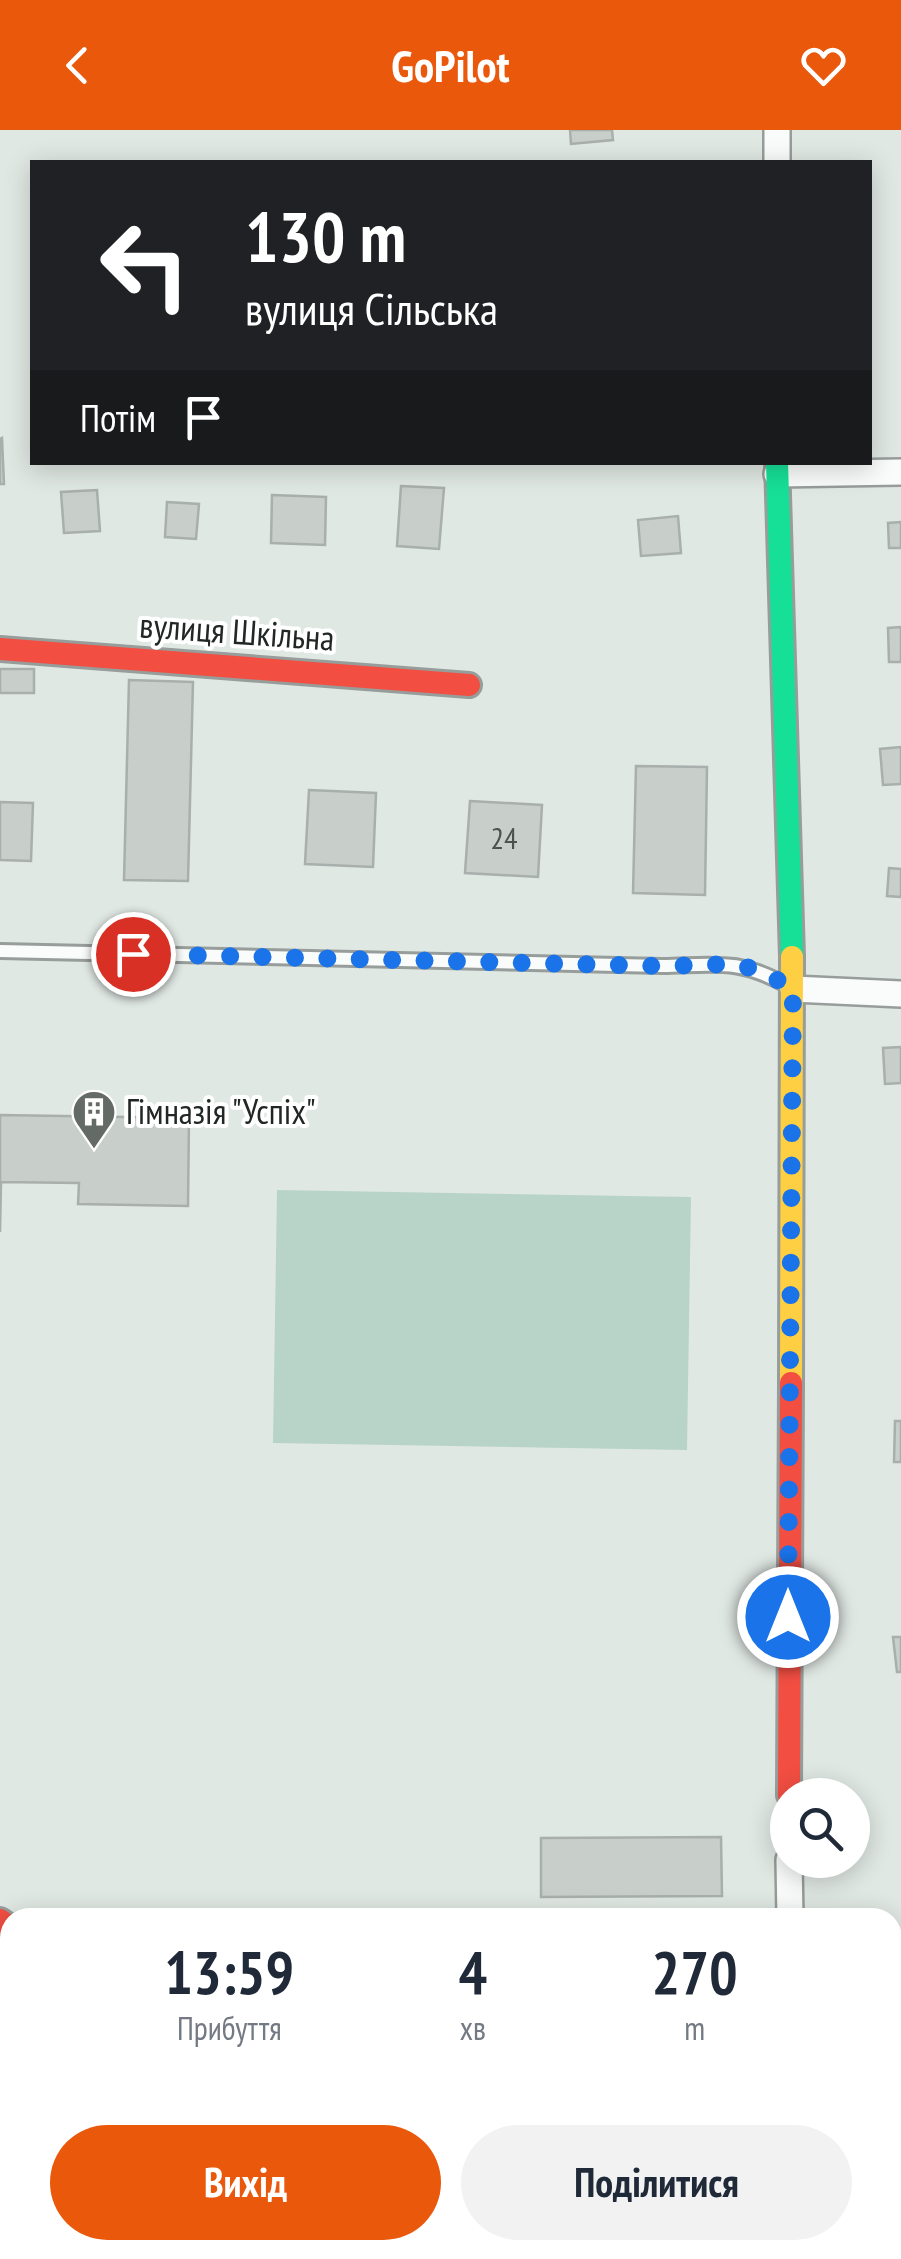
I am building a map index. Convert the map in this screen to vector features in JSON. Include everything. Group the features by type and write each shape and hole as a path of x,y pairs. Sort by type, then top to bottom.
{"street":[{"path":"777,130 777,160"},
{"path":"789,1778 793,989 777,468 901,472"},
{"name":"вулиця Шкільна","path":"0,649 469,685"},
{"path":"793,989 901,994"},
{"path":"789,1878 790,1908"}],"lane":[{"path":"0,951 662,966 732,964 760,970 793,989"}],"green space":[{"path":"277,1190 691,1197 687,1450 273,1443"}],"building":[{"path":"570,130 612,130 613,140 571,144"},
{"path":"0,439 4,484 0,484"},
{"path":"401,486 444,488 439,549 397,546"},
{"path":"97,490 100,531 64,533 61,492"},
{"path":"272,495 326,497 325,545 271,543"},
{"path":"167,502 199,504 196,539 165,537"},
{"path":"678,516 681,553 641,556 638,520"},
{"path":"901,522 901,548 889,548 888,523"},
{"path":"901,627 901,662 889,662 888,628"},
{"path":"0,669 34,669 34,693 0,693"},
{"path":"129,680 193,682 188,881 124,880"},
{"path":"901,747 901,784 883,785 880,749"},
{"path":"636,766 707,767 705,895 633,893"},
{"path":"309,790 376,793 373,867 305,864"},
{"path":"470,801 542,805 538,877 465,873"},
{"path":"0,802 33,803 31,861 0,860"},
{"path":"889,868 901,869 901,897 887,896"},
{"path":"901,1047 901,1083 885,1084 883,1048"},
{"name":"Гімназія \"Успіх\"","path":"0,1115 189,1118 188,1206 78,1204 79,1183 1,1182 0,1232"},
{"path":"895,1421 901,1421 901,1462 894,1462"},
{"path":"893,1637 901,1637 901,1672 897,1672"},
{"path":"721,1837 722,1896 541,1897 541,1838"}],"traffic: fast":[{"path":"777,465 792,957"}],"traffic: slow":[{"path":"791,1383 792,957"}],"traffic: jam":[{"path":"0,649 469,685"},
{"path":"789,1778 791,1383"}],"place":[{"name":"Гімназія \"Успіх\"","path":"94,1150"}],"route":[{"path":"133,954 662,966 732,964 760,970 793,989 788,1617"}]}
